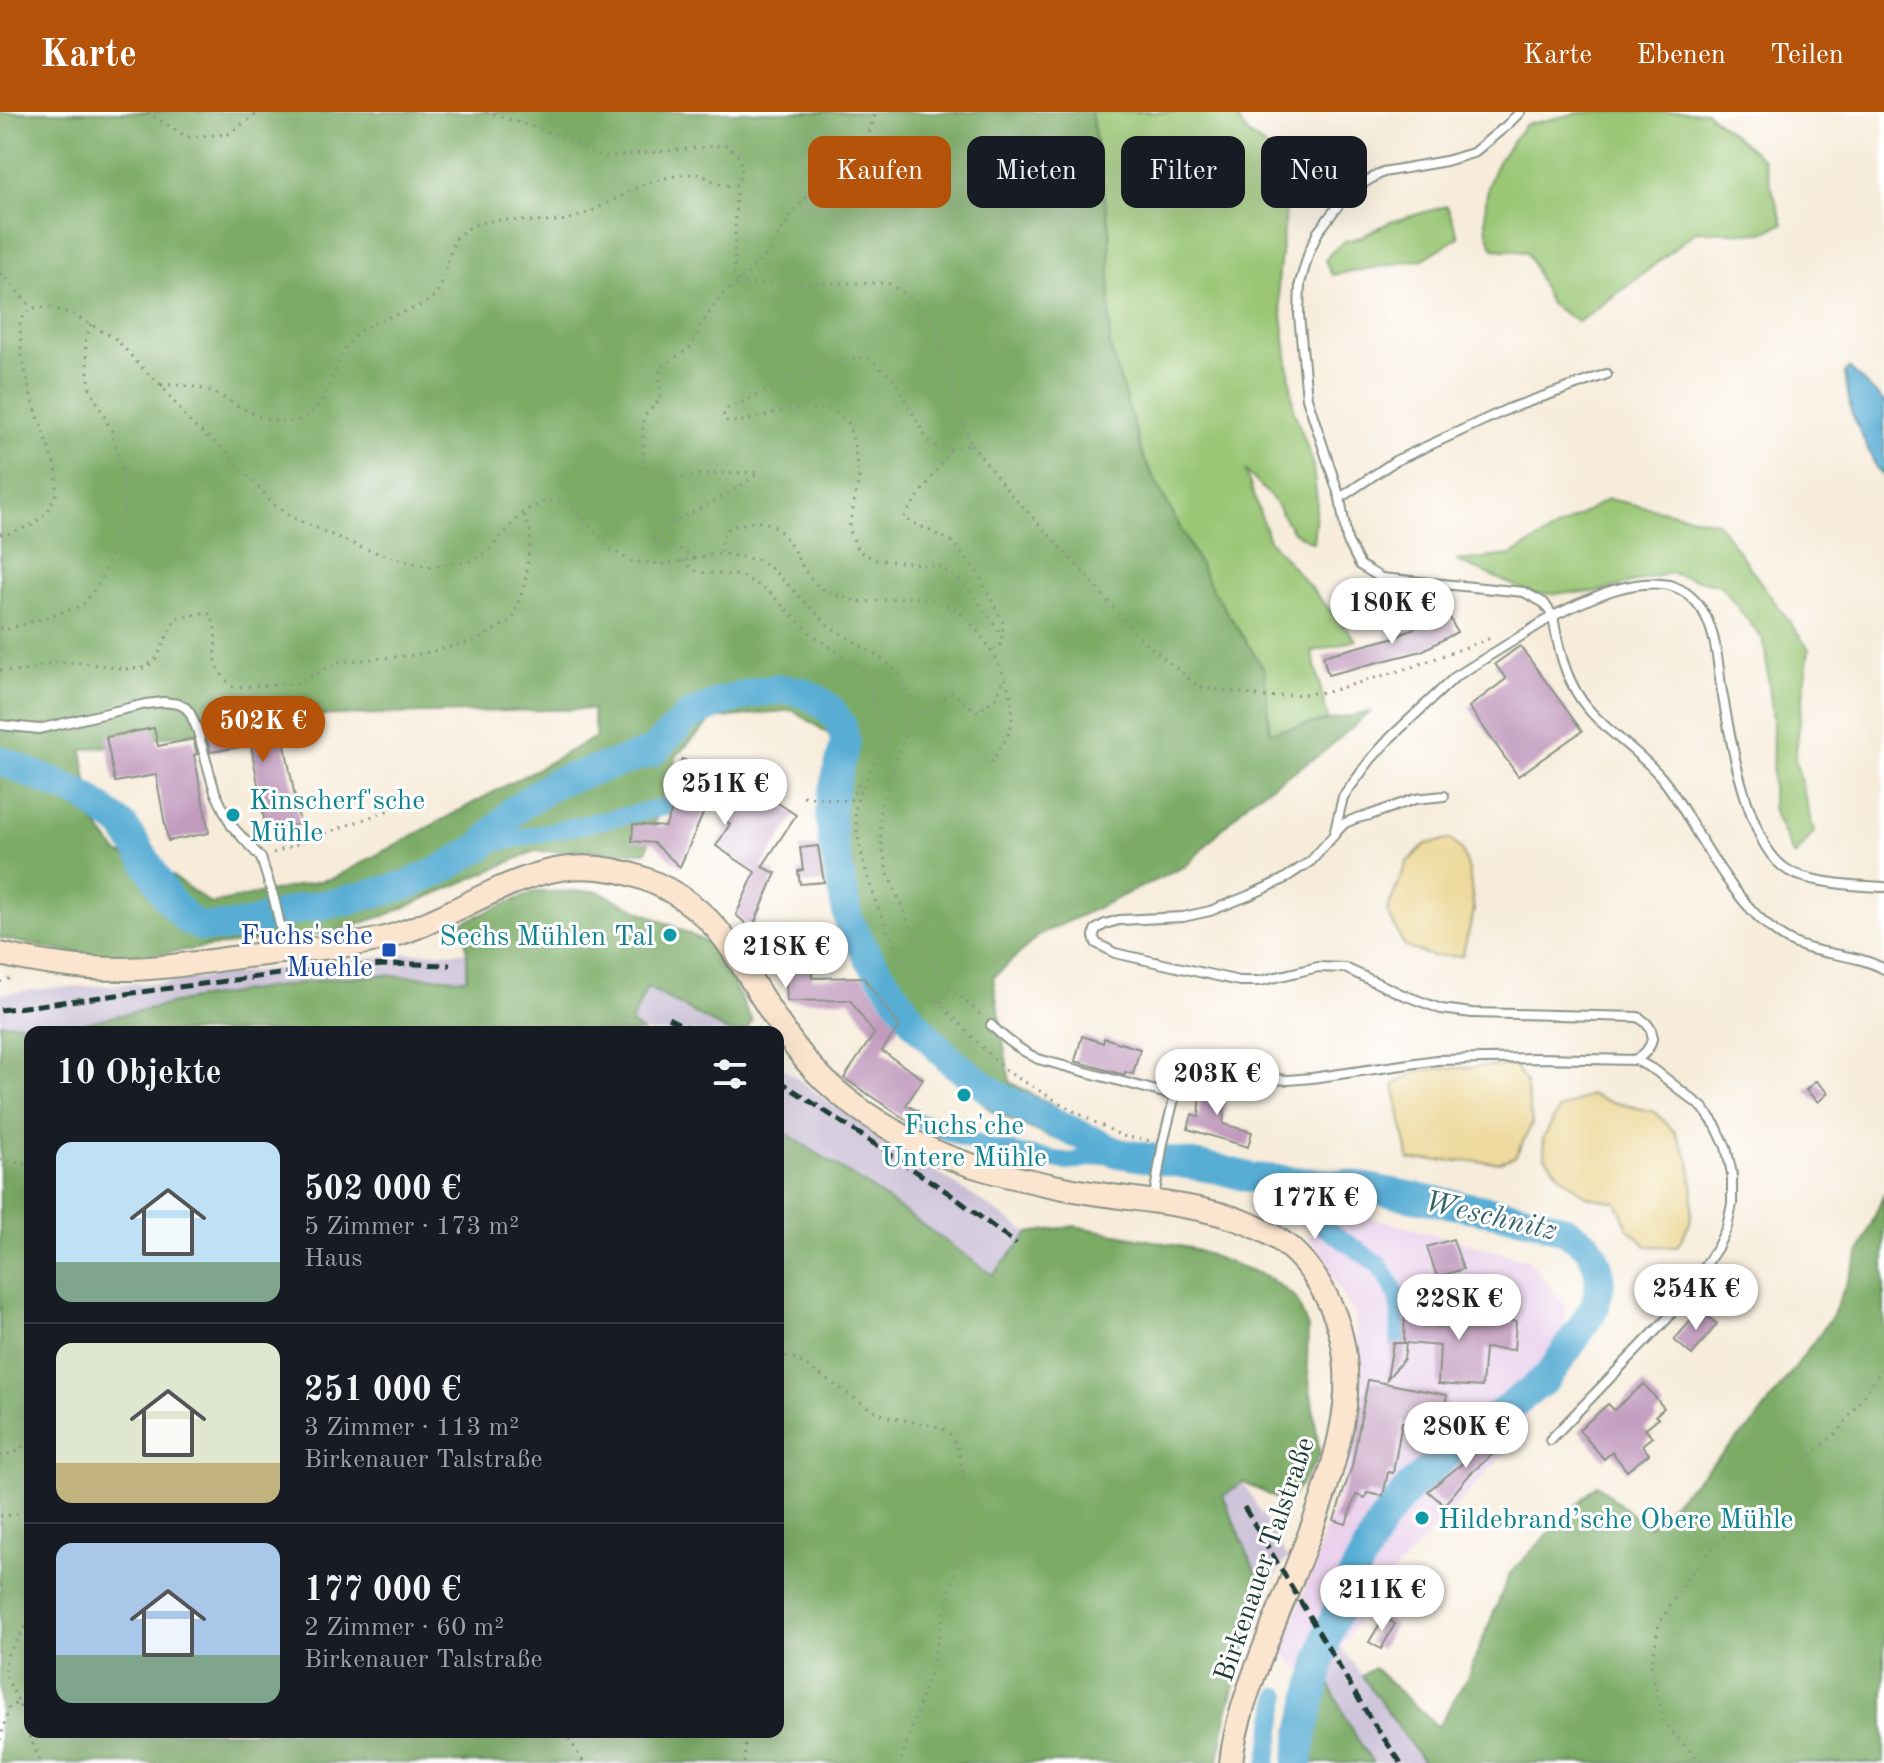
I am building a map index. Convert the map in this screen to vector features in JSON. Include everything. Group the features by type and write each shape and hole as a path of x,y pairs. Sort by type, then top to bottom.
{"main road":[{"name":"Birkenauer Talstraße","path":"0,954 82,968 121,969 209,961 284,944 348,945 411,929 543,872 591,868 634,874 673,891 695,907 716,927 781,1026"},
{"name":"Birkenauer Talstraße","path":"784,1030 796,1049 836,1090 884,1125 921,1145 997,1174 1206,1210 1249,1223 1293,1250 1318,1280 1335,1313 1346,1362 1345,1405 1331,1471 1245,1698 1231,1763"}],"lane":[{"path":"1520,112 1473,153 1383,172 1360,185 1343,199 1318,232 1303,268 1299,315 1307,398 1340,498 1347,540 1360,565 1381,578 1524,592 1544,603 1553,616 1567,676 1582,701 1603,726 1661,777 1720,870 1759,917 1787,940 1817,951 1865,960 1884,969"},
{"path":"1340,498 1395,461 1508,409 1607,374"},
{"path":"1334,835 1343,797 1371,759 1455,677 1553,616 1587,600 1641,585 1668,585 1697,601 1707,618 1743,795 1766,848 1777,862 1801,876 1884,887"},
{"path":"0,725 39,729 146,704 163,702 182,705 190,713 197,729 215,792 231,825 261,858 284,944"},
{"path":"1444,796 1415,799 1345,823 1311,861 1282,880 1248,896 1210,911 1183,917 1119,920 1105,924 1095,930 1096,943 1115,953 1239,981 1260,981 1318,967 1345,968 1441,1009 1472,1013 1638,1017 1650,1029 1652,1045 1636,1060"},
{"path":"991,1025 1021,1051 1038,1059 1175,1096"},
{"path":"1153,1203 1175,1096 1180,1079 1188,1073 1288,1080 1437,1060 1538,1058 1636,1060 1656,1071 1703,1108 1726,1147 1732,1174 1732,1204 1727,1227 1717,1248 1667,1319 1550,1440"}],"path":[{"path":"147,112 187,137 228,134 260,112"},
{"path":"486,112 554,134 600,156 726,145 737,152 742,163 736,185 734,275 739,282 888,283 911,298 936,324 971,444 1009,492 1086,575 1135,634 1199,687 1267,697 1327,692 1412,667 1497,636"},
{"path":"694,559 683,550 652,542 692,512 747,482 758,472 677,478 651,473 643,464 643,417 660,400 660,368 691,347 700,326 721,295 766,256 790,216 829,170 862,153 876,112"},
{"path":"161,385 178,384 201,389 275,422 299,420 312,413 324,396 351,340 374,322 435,297 457,236 479,222 558,221 584,215 638,187 665,178 697,174 724,186 736,185"},
{"path":"0,274 31,308"},
{"path":"0,534 32,525 48,511 56,494 57,472 31,396 21,351 20,321 31,308 50,307 74,315 116,339 161,385 191,424 224,449 273,504 291,517 362,548 427,567 472,561 488,551 523,512 543,502 560,501 574,508 611,550 633,562 665,564 721,553 758,560 772,569 829,626 887,662 903,679 910,703 910,720 880,808 881,841 887,871 910,926 950,987 991,1025"},
{"path":"0,628 5,630 82,606 100,582 111,554 126,499 112,432 90,388 85,342 91,324"},
{"path":"971,444 951,450 938,448 929,442 892,377 867,357 836,360 726,409 723,417 728,422 739,422 792,409 832,410 848,422 859,479 849,528 858,551 877,560 939,566 968,587 1002,635"},
{"path":"951,450 903,518 951,541 977,572 1004,624 1001,644 998,649 991,649"},
{"path":"0,670 20,672 55,662 145,668 157,658 177,618 208,612 214,620 217,664 223,677 233,687 296,684 339,662 416,655 476,641 513,619 525,583 531,533 523,512"},
{"path":"721,553 722,535 730,526 760,522 774,527 785,537 812,580 828,593 850,601 922,598 946,605 966,618 991,649 1004,676 1013,708 1010,730 989,766"},
{"path":"682,561 698,572 742,576 768,591 809,632 874,679 873,708 885,731 884,741 856,806 856,819 862,860 899,955 940,1004 1006,1071 1122,1136 1163,1143"},
{"path":"910,720 952,693 978,712 997,696 1004,676"},
{"path":"803,796 850,801 859,784 866,779"},
{"path":"261,858 389,810"},
{"path":"940,1004 950,987"},
{"path":"0,1160 24,1164"},
{"path":"784,1356 796,1359 874,1411 888,1417 940,1427 949,1433 958,1447 967,1523 929,1675 900,1763"},
{"path":"1701,1763 1664,1723 1651,1668 1659,1623 1691,1573 1740,1518 1840,1430 1884,1366"},
{"path":"0,1456 18,1451 24,1445"},
{"path":"0,1516 14,1515 24,1510"},
{"path":"24,1629 6,1657 5,1674 24,1720"},
{"path":"0,1740 9,1706 19,1703"},
{"path":"30,1738 41,1763"},
{"path":"569,1738 584,1763"},
{"path":"744,1763 746,1738"}],"shaded area":[{"path":"467,952 468,979 384,975 333,978 188,1000 80,1024 0,1023 0,994 168,982 409,953"},
{"path":"647,987 718,1026 634,1026 631,1024"},
{"path":"784,1069 1029,1233 993,1275 868,1186 784,1132"},
{"path":"1342,1215 1366,1216 1529,1260 1566,1307 1563,1343 1512,1445 1394,1572 1316,1681 1282,1654 1344,1479 1358,1416 1356,1316 1309,1237"},
{"path":"1243,1482 1287,1558 1264,1591 1223,1496"},
{"path":"1337,1641 1424,1763 1373,1763 1351,1729 1325,1675"}],"green space":[{"path":"0,112 1091,112 1095,136 967,136 967,208 1105,208 1105,201 1110,233 1110,347 1144,459 1214,592 1264,669 1270,732 1370,712 1321,754 1251,799 1186,866 1039,935 993,978 1010,1082 1116,1141 1052,1138 991,1111 898,1019 848,929 835,834 836,739 793,710 713,719 677,755 646,852 535,851 384,916 328,933 133,957 66,952 0,938","holes":["592,709 596,737 334,878 211,904 172,876 118,853 94,822 82,750 297,716"]},
{"path":"1091,112 1232,112 1248,134 1261,143 1261,208 1286,208 1278,283 1294,411 1312,460 1317,501 1313,543 1293,532 1272,498 1245,470 1269,540 1356,640 1312,652 1328,720 1270,732 1263,669 1214,592 1144,459 1110,347 1110,233 1105,201 1105,136 1095,136"},
{"path":"1594,112 1706,112 1763,159 1783,224 1760,233 1696,231 1578,322 1550,304 1527,252 1494,249 1487,231 1486,209 1488,187 1495,168 1525,125"},
{"path":"1447,206 1459,237 1423,259 1332,275 1325,261 1345,241 1361,237 1390,222"},
{"path":"1608,499 1717,522 1809,649 1795,759 1814,832 1794,857 1772,808 1773,720 1764,641 1720,585 1669,573 1596,592 1534,594 1457,561 1511,555"},
{"path":"597,891 713,945 752,1021 749,1026 718,1026 647,987 631,1023 635,1026 24,1026 24,1738 784,1738 784,1132 868,1186 993,1275 1029,1233 1075,1226 1190,1248 1266,1276 1296,1298 1308,1328 1307,1365 1320,1456 1287,1504 1243,1482 1223,1496 1264,1591 1227,1712 1218,1763 0,1763 0,1023 80,1024 188,1000 333,978 384,975 467,979 463,922 534,892"},
{"path":"1884,1194 1884,1763 1424,1763 1362,1676 1374,1668 1438,1727 1467,1678 1510,1573 1597,1484 1647,1528 1754,1423 1833,1315"},
{"path":"1325,1675 1351,1729 1373,1763 1308,1763"}],"sand":[{"path":"1450,839 1462,851 1469,870 1474,911 1462,956 1432,956 1405,947 1387,911 1407,862 1426,844"},
{"path":"1515,1065 1526,1083 1532,1124 1515,1157 1499,1162 1409,1160 1394,1085 1421,1070"},
{"path":"1591,1095 1655,1112 1675,1132 1690,1162 1693,1194 1690,1223 1677,1247 1647,1246 1629,1230 1616,1202 1588,1197 1558,1173 1545,1156 1543,1139 1559,1109"}],"water":[{"path":"1849,368 1884,402 1884,476 1878,471 1851,412 1845,373"}],"building":[{"path":"1447,612 1457,632 1422,651 1328,675 1323,656 1396,637"},
{"path":"1520,646 1582,731 1518,776 1469,707 1506,679 1495,664"},
{"path":"279,713 300,824 266,830 251,745 211,752 206,726"},
{"path":"154,728 158,746 193,739 209,833 168,841 156,775 115,782 106,737"},
{"path":"682,759 743,784 744,780 775,791 775,801 796,815 762,867 776,873 752,929 736,915 755,872 716,846 730,824 724,819 718,779 680,867 654,843 632,841 633,824 665,827 681,789 672,785"},
{"path":"818,846 824,882 800,884 798,871 803,870 800,848"},
{"path":"784,948 812,948 812,978 863,977 899,1026 882,1051 923,1079 906,1105 918,1111 911,1123 844,1078 874,1034 850,1000 787,1001"},
{"path":"1082,1036 1103,1043 1104,1038 1140,1049 1133,1074 1125,1072 1124,1075 1075,1061"},
{"path":"1816,1081 1828,1093 1818,1102 1806,1090"},
{"path":"1202,1083 1227,1086 1223,1124 1252,1132 1248,1147 1188,1129 1192,1114 1199,1117"},
{"path":"1453,1239 1463,1269 1437,1277 1427,1247"},
{"path":"1462,1300 1498,1303 1495,1320 1516,1321 1514,1350 1485,1348 1482,1387 1438,1384 1440,1346 1406,1343 1404,1359 1387,1379 1393,1343 1404,1343 1405,1310 1426,1311 1425,1326 1459,1328"},
{"path":"1700,1310 1717,1324 1692,1355 1674,1340"},
{"path":"1368,1380 1447,1395 1440,1430 1402,1422 1393,1473 1388,1472 1383,1496 1367,1493 1365,1498 1356,1495 1346,1524 1334,1520 1352,1466"},
{"path":"1644,1384 1664,1408 1645,1429 1652,1437 1642,1445 1649,1454 1627,1471 1612,1452 1604,1459 1579,1430 1608,1404 1614,1410"},
{"path":"1501,1432 1508,1441 1470,1474 1444,1505 1428,1491"},
{"path":"1384,1617 1395,1624 1381,1649 1369,1642"}],"waterway":[{"name":"Weschnitz","path":"0,760 86,797 123,826 167,897 189,921 202,927 225,927 245,925 302,908 408,885 482,846 513,811 554,783 652,752 687,717 723,701 757,692 781,689 802,692 831,710 842,726 845,743 830,815 849,922 869,958 915,1023 951,1061 998,1096 1118,1153 1218,1169 1252,1178 1350,1185 1533,1219 1567,1231 1587,1245 1598,1267 1600,1284 1595,1306 1547,1378 1445,1456 1410,1487 1383,1520 1348,1585 1327,1636 1298,1763"},
{"path":"482,846 665,807"},
{"path":"924,1123 991,1148 1068,1162 1118,1153"},
{"path":"1252,1178 1378,1264 1398,1301 1399,1343"},
{"path":"1267,1763 1279,1696"}],"railway":[{"path":"0,1010 335,967 450,965"},
{"path":"668,1018 684,1026"},
{"path":"784,1084 950,1194 1016,1244"},
{"path":"1244,1507 1370,1718 1401,1763"}],"place":[{"name":"Kinscherf'sche Mühle","path":"233,815"},
{"name":"Sechs Mühlen Tal","path":"670,935"},
{"name":"Fuchs'sche Muehle","path":"389,950"},
{"name":"Fuchs'che Untere Mühle","path":"964,1095"},
{"name":"Hildebrand’sche Obere Mühle","path":"1422,1518"}]}
